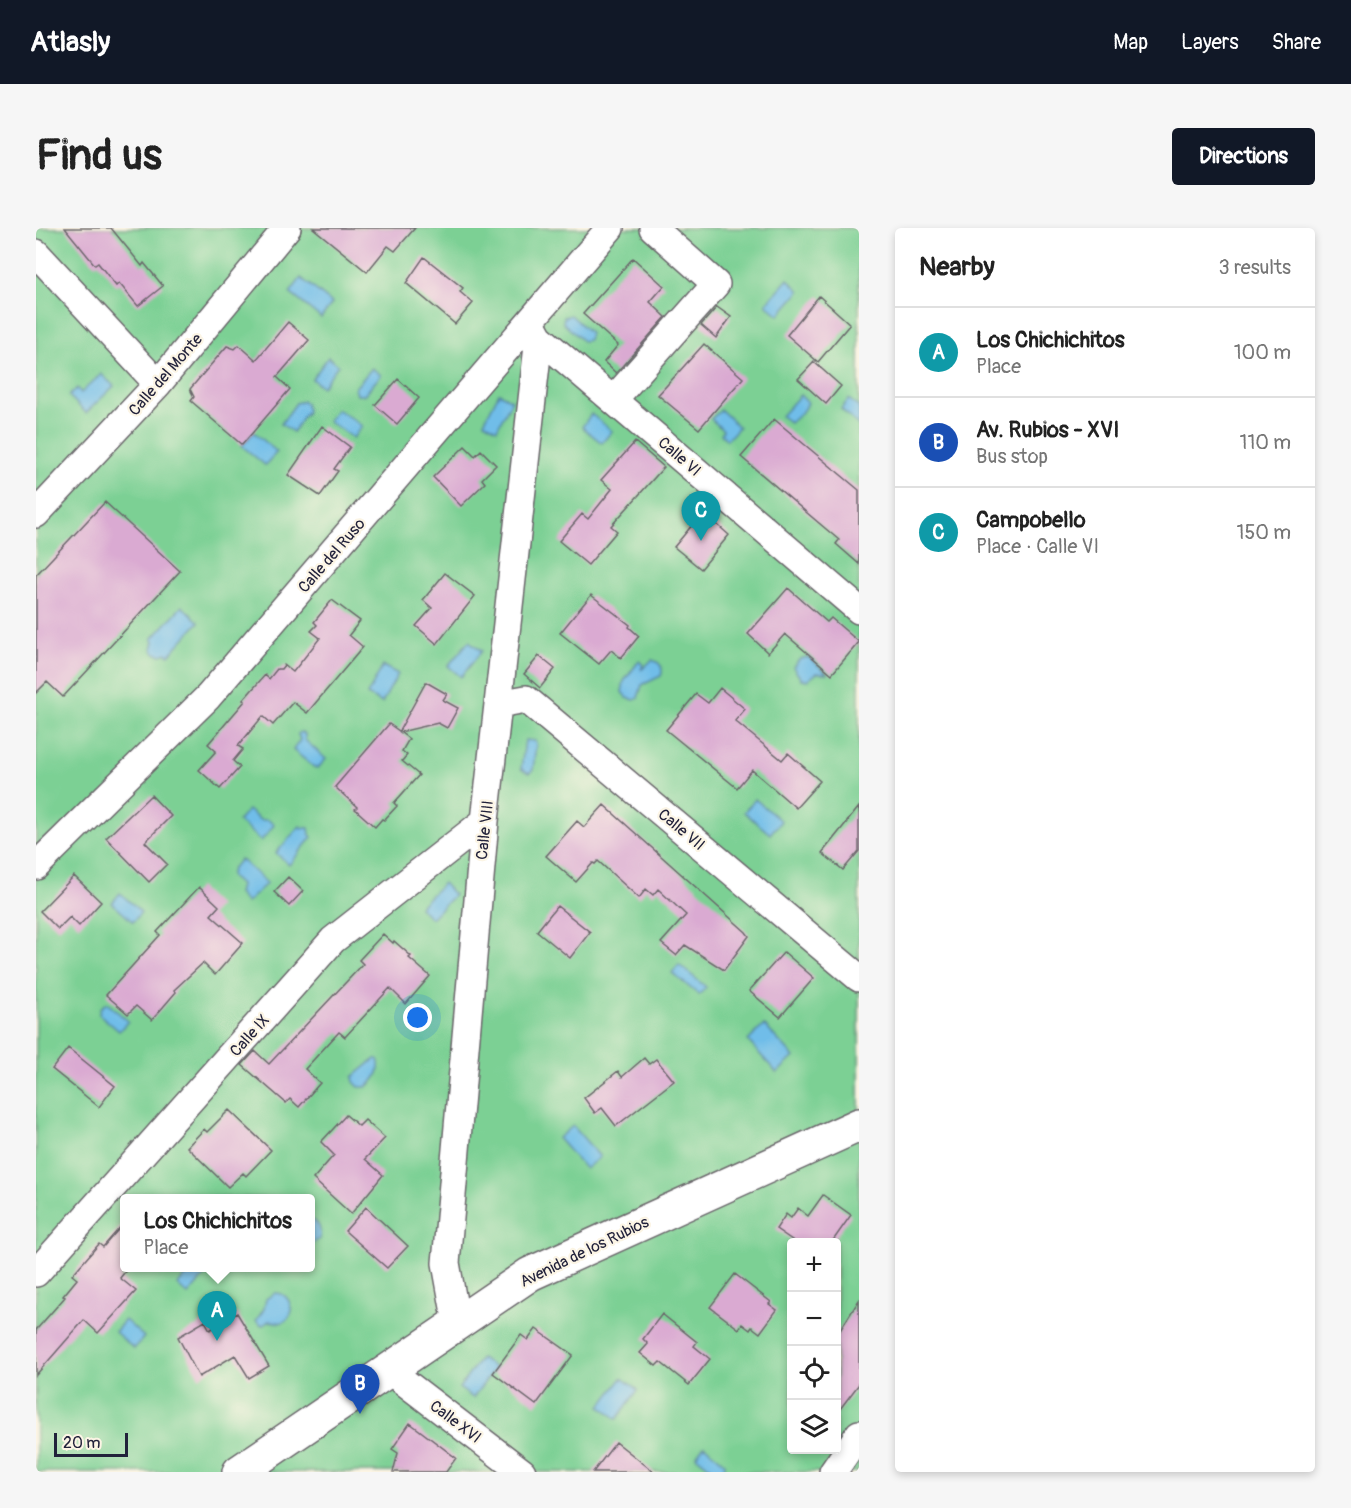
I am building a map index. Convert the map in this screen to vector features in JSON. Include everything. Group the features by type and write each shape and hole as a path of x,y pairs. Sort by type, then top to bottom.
{"street":[{"name":"Calle del Monte","path":"36,514 158,384 287,228"},
{"name":"Calle del Ruso","path":"36,866 208,697 535,330 610,228"},
{"path":"614,399 716,284 653,228"},
{"path":"36,253 158,384"},
{"name":"Calle VI","path":"535,330 859,610"},
{"name":"Calle VIII","path":"456,1324 446,1263 484,821 498,704 535,330"},
{"name":"Calle VII","path":"498,704 526,699 859,978"},
{"name":"Calle IX","path":"36,1273 333,940 484,821"},
{"name":"Avenida de los Rubios","path":"239,1472 530,1274 859,1125"},
{"name":"Calle XVI","path":"390,1371 522,1472"},
{"path":"833,1472 859,1434"}],"green space":[{"path":"36,228 859,228 859,1472 36,1472"}],"water":[{"path":"301,278 332,303 321,318 290,293"},
{"path":"788,279 800,291 779,315 766,304"},
{"path":"571,315 590,333 588,340 583,341 563,323 564,317"},
{"path":"328,357 338,365 322,387 312,379"},
{"path":"372,368 381,375 364,395 357,395 355,388"},
{"path":"101,374 114,386 86,413 69,396 77,388 81,393"},
{"path":"499,393 512,400 497,429 484,422"},
{"path":"800,395 808,403 790,423 781,416"},
{"path":"849,399 859,408 859,426 841,409"},
{"path":"303,401 307,411 293,432 281,424 296,403"},
{"path":"337,409 362,426 353,438 328,421"},
{"path":"721,410 739,427 727,440 721,434 723,430 711,419"},
{"path":"591,414 612,431 602,443 582,427"},
{"path":"254,432 277,452 265,465 242,446"},
{"path":"182,606 199,622 169,655 155,653 152,649 154,641 152,639"},
{"path":"469,641 482,651 461,677 448,666"},
{"path":"808,657 827,673 817,673 808,680 801,679 793,667 800,659"},
{"path":"652,660 661,666 661,676 642,685 638,698 635,700 627,698 622,692 624,681 639,661 643,665 641,670"},
{"path":"383,666 398,674 382,703 367,695"},
{"path":"301,732 305,734 305,740 326,759 318,768 293,750 300,740 298,734"},
{"path":"525,740 535,741 536,744 533,770 529,773 521,769"},
{"path":"755,799 781,821 770,834 744,812"},
{"path":"248,810 260,820 268,820 274,825 261,841 238,821"},
{"path":"300,826 309,828 312,837 289,865 276,853"},
{"path":"240,859 267,883 246,903 238,894 240,885 230,876 232,869"},
{"path":"443,883 454,895 431,918 419,907"},
{"path":"120,893 141,912 133,922 112,903"},
{"path":"679,965 706,987 699,995 672,973"},
{"path":"105,1004 128,1021 119,1031 99,1014 100,1008"},
{"path":"764,1025 794,1057 777,1073 748,1041"},
{"path":"378,1059 379,1071 373,1082 366,1087 359,1087 353,1077"},
{"path":"573,1126 600,1157 585,1169 558,1138"},
{"path":"315,1222 319,1227 319,1239 315,1242"},
{"path":"190,1272 206,1274 188,1295 177,1285"},
{"path":"275,1293 283,1294 288,1299 291,1314 284,1322 269,1321 260,1325 256,1321 264,1309 266,1299"},
{"path":"125,1320 144,1337 134,1349 115,1332"},
{"path":"481,1358 495,1368 473,1398 459,1388"},
{"path":"622,1378 638,1390 617,1419 601,1406"},
{"path":"704,1445 725,1463 724,1471 716,1472 696,1456"}],"building":[{"path":"65,228 111,228 142,266 144,263 163,286 138,306 119,283 116,286 98,263 95,265"},
{"path":"313,228 415,228 395,251 388,246 367,272"},
{"path":"424,257 463,288 460,292 473,303 455,324 406,283"},
{"path":"633,258 664,286 650,302 666,317 616,373 604,362 618,345 583,314"},
{"path":"819,296 850,324 818,362 787,335"},
{"path":"717,307 731,317 716,338 701,325"},
{"path":"288,322 309,340 277,377 290,389 242,445 191,401 194,397 190,389 227,346 235,349 239,345 256,360"},
{"path":"704,344 743,378 699,429 658,395"},
{"path":"814,362 841,386 826,404 798,379"},
{"path":"398,379 419,398 397,424 375,405"},
{"path":"774,419 859,490 859,564 836,544 839,540 741,457"},
{"path":"322,426 350,447 334,469 338,471 320,496 288,475"},
{"path":"635,442 664,467 611,526 617,531 588,565 559,541 582,514 588,519 612,489 601,480"},
{"path":"465,446 475,456 481,450 496,465 482,479 485,483 461,506 433,477"},
{"path":"105,502 180,571 63,697 47,682 36,693 36,575"},
{"path":"703,512 729,535 701,569 674,547"},
{"path":"445,573 475,596 437,644 416,626 432,608 423,600"},
{"path":"788,588 827,622 831,618 859,642 832,674 785,634 768,653 748,634"},
{"path":"591,595 630,625 629,627 639,636 621,658 611,650 599,664 560,633"},
{"path":"332,600 360,621 349,635 363,647 307,713 293,702 273,725 263,716 238,746 243,749 233,761 240,767 220,789 199,770 216,751 208,744 265,675 269,679 277,669 281,669 284,665 293,672 320,638 311,631 317,625 314,622"},
{"path":"539,656 555,669 540,688 524,674"},
{"path":"426,682 447,694 443,700 458,708 447,728 438,723 400,732 409,739 402,751 407,755 402,761 419,775 394,803 397,806 375,827 335,787 389,724 399,731"},
{"path":"720,688 745,709 735,721 782,760 788,753 820,781 796,808 752,770 737,788 666,730 696,694 708,703"},
{"path":"151,795 171,816 145,842 167,864 149,882 106,838"},
{"path":"604,805 749,936 724,970 685,945 676,955 661,943 686,915 658,889 653,895 646,889 639,898 598,861 593,863 576,882 546,856 577,821 584,827"},
{"path":"859,807 859,851 843,870 822,853"},
{"path":"74,876 101,902 79,926 70,917 58,929 40,911"},
{"path":"288,877 303,891 289,906 274,892"},
{"path":"199,887 219,906 211,915 243,943 215,975 203,963 174,990 176,992 152,1020 136,1006 128,1014 106,995 160,935 157,932"},
{"path":"557,906 590,932 570,958 537,931"},
{"path":"383,934 411,956 409,958 430,976 406,1004 390,988 345,1037 339,1032 305,1069 320,1083 299,1107 290,1099 286,1103 242,1065 255,1051 269,1064 363,964 359,960"},
{"path":"784,952 814,978 780,1017 749,991"},
{"path":"68,1048 115,1086 99,1107 52,1069"},
{"path":"644,1058 649,1064 656,1059 674,1081 616,1126 602,1108 595,1113 584,1098 618,1071 622,1077"},
{"path":"229,1110 271,1150 246,1176 243,1173 228,1187 187,1147 204,1129 207,1132"},
{"path":"346,1115 359,1126 365,1120 385,1138 365,1159 383,1175 351,1214 313,1179 334,1155 321,1142"},
{"path":"823,1195 851,1215 835,1238 789,1238 776,1229 786,1214 791,1218 798,1208 808,1216"},
{"path":"366,1207 408,1246 387,1268 345,1231"},
{"path":"120,1228 120,1272 125,1272 120,1278 136,1291 98,1333 84,1320 36,1375 36,1330 65,1297 63,1296 77,1279 72,1275 99,1244 103,1247"},
{"path":"735,1274 771,1302 769,1304 777,1310 760,1333 742,1324 739,1329 710,1307"},
{"path":"859,1300 859,1384 841,1408 841,1346 841,1329"},
{"path":"237,1313 269,1366 249,1378 235,1355 199,1377 178,1337 205,1321 210,1330"},
{"path":"662,1314 697,1342 694,1346 710,1359 689,1385 660,1362 656,1366 640,1353 648,1344 643,1339"},
{"path":"536,1329 573,1355 536,1405 493,1373 521,1335 528,1340"},
{"path":"410,1423 456,1458 446,1472 393,1472 398,1453 392,1449"},
{"path":"616,1442 654,1472 593,1472"}],"place":[{"name":"Campobello","path":"701,541"},
{"name":"Los Chichichitos","path":"217,1341"},
{"name":"Av. Rubios - XVI","path":"360,1414"}]}
